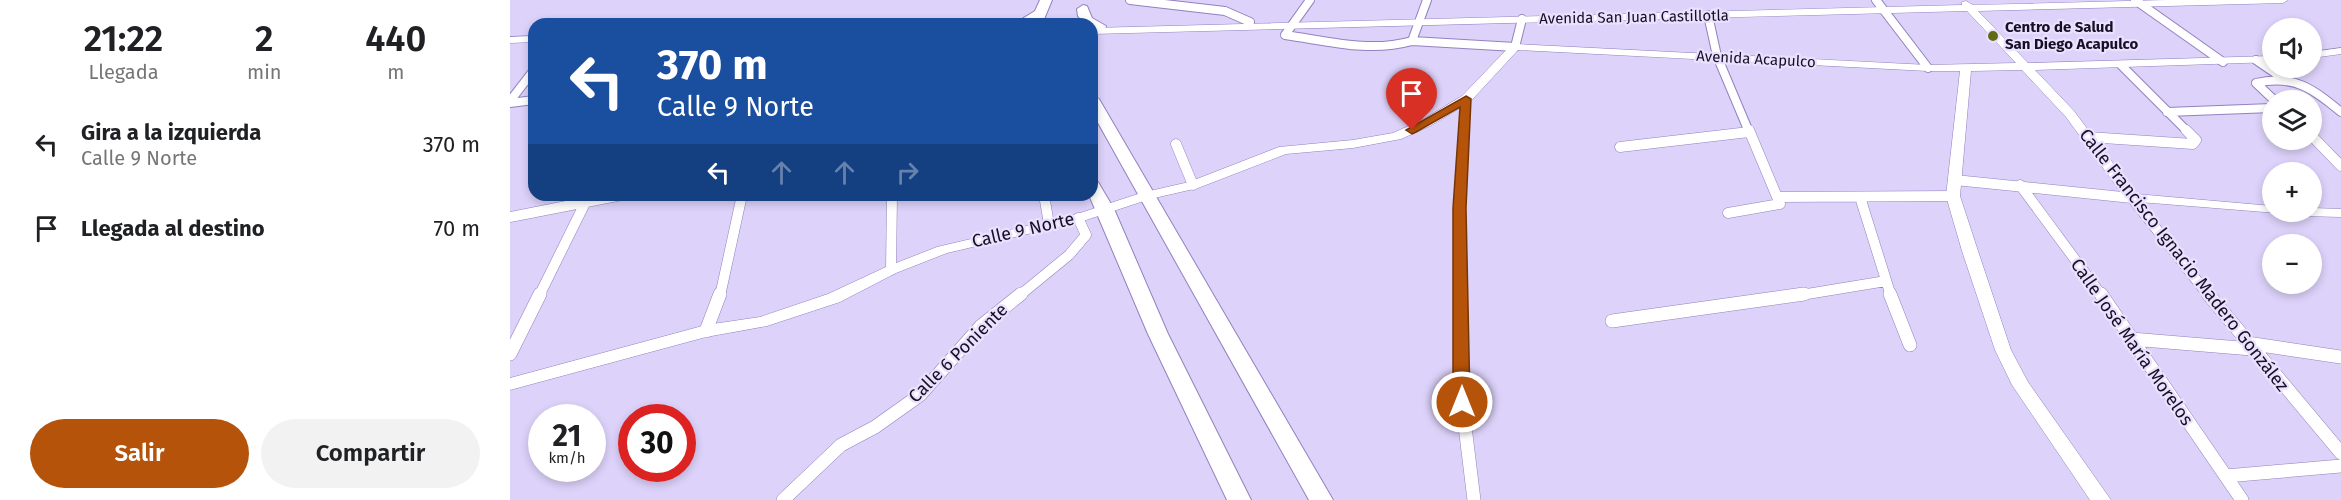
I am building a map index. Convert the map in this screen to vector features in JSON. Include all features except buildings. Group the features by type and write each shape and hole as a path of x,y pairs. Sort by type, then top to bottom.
{"highway":[{"path":"1042,18 1046,0"},
{"path":"1098,110 1321,500"},
{"path":"1098,196 1158,334 1239,500"}],"street":[{"path":"1130,0 1204,7 1225,11 1250,22"},
{"path":"1204,7 1210,0"},
{"path":"1293,23 1310,0"},
{"path":"1412,41 1427,0"},
{"name":"Avenida San Juan Castillotla","path":"1966,4 2117,0"},
{"name":"Avenida San Juan Castillotla","path":"1098,29 1880,5 2283,0"},
{"path":"2137,2 2223,63"},
{"name":"Calle Francisco Ignacio Madero González","path":"1966,4 2063,106 2132,198 2249,346 2341,453"},
{"path":"1880,5 1928,68"},
{"name":"Avenida San Juan Castillotla","path":"1419,20 1708,15 1880,5"},
{"path":"1708,15 1717,56 1779,205 1728,213"},
{"path":"1515,46 1518,42 1522,20"},
{"name":"Avenida San Juan Castillotla","path":"1098,29 1250,22 1293,23"},
{"name":"Avenida Acapulco","path":"1293,23 1285,35 1366,46 1400,46 1412,41 1928,68 2027,68 2223,63 2262,60"},
{"path":"510,40 528,39"},
{"path":"510,46 528,45"},
{"name":"Calle 9 Norte","path":"510,384 706,331 761,322 834,298 891,270 942,250 1078,218 1146,196 1193,185 1284,150 1353,144 1396,136 1426,123 1466,99 1515,46"},
{"path":"2322,54 2341,51"},
{"path":"2256,60 2262,64"},
{"path":"2088,137 2193,144 2196,140 2121,65"},
{"path":"1966,68 1954,188 2003,350 2020,386 2101,500"},
{"path":"510,102 528,78"},
{"path":"2263,90 2256,83 2277,78"},
{"path":"2285,78 2301,82 2341,112"},
{"path":"1466,99 1459,208 1462,402 1474,500"},
{"path":"510,102 528,100"},
{"path":"2167,112 2262,108"},
{"path":"1620,147 1749,132"},
{"path":"1176,144 1193,185"},
{"path":"2322,146 2341,166"},
{"path":"1777,196 1860,197 1954,188 2020,185 2132,198 2262,209"},
{"name":"Calle José María Morelos","path":"2020,185 2035,209 2070,251 2242,500"},
{"path":"1860,197 1886,281 1910,345"},
{"path":"510,216 575,201"},
{"path":"510,354 586,201"},
{"path":"706,331 721,292 741,201"},
{"path":"891,270 892,201"},
{"path":"1045,201 1049,224"},
{"path":"2322,212 2341,213"},
{"name":"Calle 6 Poniente","path":"783,500 841,445 875,427 920,395 981,326 1069,255 1086,235 1078,218"},
{"path":"1612,321 1886,281"},
{"path":"2131,339 2249,346 2341,357"},
{"path":"2226,476 2341,466"}],"place":[{"name":"Centro de Salud San Diego Acapulco","path":"1993,36"}],"route":[{"path":"1412,130 1466,99 1459,208 1462,402"}]}
